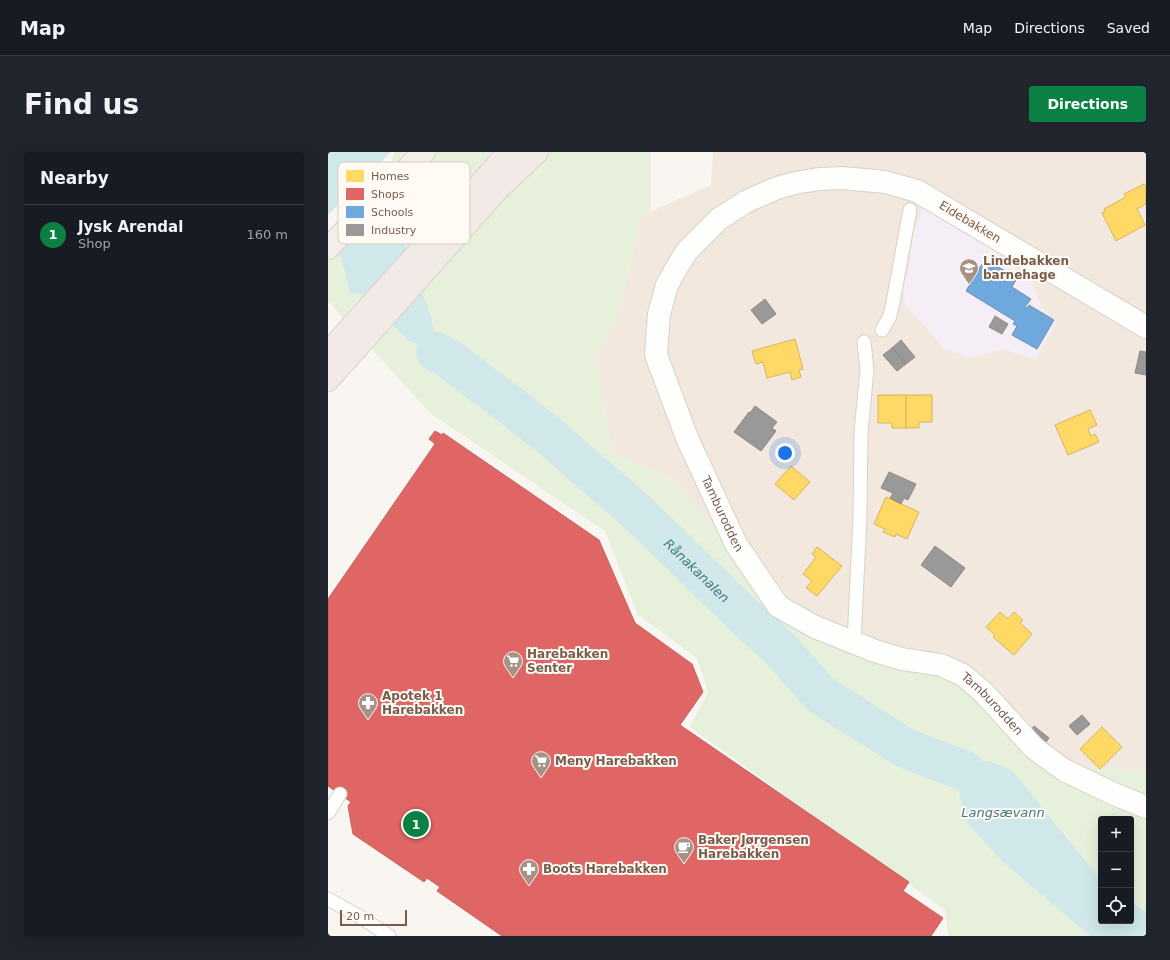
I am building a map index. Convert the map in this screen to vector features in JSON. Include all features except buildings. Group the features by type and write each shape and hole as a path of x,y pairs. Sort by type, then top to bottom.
{"highway":[{"path":"470,203 509,152"},
{"path":"470,214 537,152"},
{"path":"330,368 438,244"}],"main road":[{"path":"398,162 408,152"},
{"path":"414,162 424,152"},
{"path":"328,233 338,223"},
{"path":"328,248 338,238"}],"street":[{"name":"Tamburodden","path":"913,200 885,182 843,178 819,179 795,183 776,188 747,201 719,219 686,251 667,285 658,314 656,355 687,438 736,544 778,606 815,627 854,642 902,659 941,665 963,675 984,694 1034,748 1064,770 1114,794 1146,807"},
{"name":"Eidebakken","path":"913,200 1146,327"}],"lane":[{"path":"882,330 890,316 892,309 913,200"},
{"path":"854,642 860,517 861,432 867,370 864,342"},
{"path":"328,813 340,794"},
{"path":"328,899 362,918 389,936"}],"shaded area":[{"path":"713,152 1146,152 1146,772 1053,764 834,631 730,547 669,477 612,454 595,357 618,316 641,216 711,185"},
{"name":"Lindebakken barnehage","path":"923,207 942,220 991,248 1031,280 1042,308 1057,321 1036,360 1003,349 972,358 944,349 905,305 903,290 908,272 914,232"}],"green space":[{"path":"393,152 651,152 651,212 641,216 618,316 595,357 612,454 669,477 730,547 834,631 962,671 1053,764 1146,772 1146,912 1134,903 1134,816 1098,816 1098,876 1042,806 965,765 959,795 1003,862 1090,936 948,936 945,910 690,727 708,692 697,658 638,615 605,531 431,414 328,301 328,253 341,257 350,293 364,295 407,340 436,352 432,319 404,244 470,244 470,162 389,162"}],"water":[{"path":"328,152 393,152 389,162 338,162 338,244 404,244 432,319 436,352 407,340 364,295 350,293 341,257 328,253"},
{"name":"Langsævann","path":"989,761 1013,771 1098,876 1098,924 1134,924 1134,903 1146,912 1146,936 1090,936 1003,862 969,825 959,795 965,771 965,764"}],"pier":[{"path":"391,152 395,152 392,162 381,162"},
{"path":"338,205 338,244 348,244 335,257 328,255 328,215"}],"waterway":[{"name":"Rånakanalen","path":"436,352 449,359 545,432 639,514 782,651 821,695 905,748 965,771"}],"place":[{"name":"Lindebakken barnehage","path":"969,285"},
{"name":"Harebakken Senter","path":"513,678"},
{"name":"Apotek 1 Harebakken","path":"368,720"},
{"name":"Meny Harebakken","path":"541,778"},
{"name":"Jysk Arendal","path":"416,824"},
{"name":"Baker Jørgensen Harebakken","path":"684,864"},
{"name":"Boots Harebakken","path":"529,886"}]}
